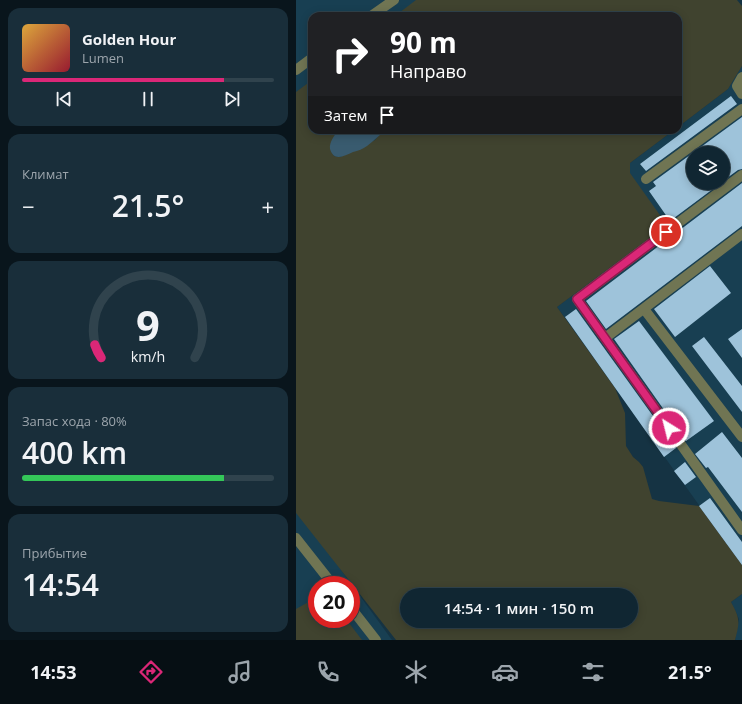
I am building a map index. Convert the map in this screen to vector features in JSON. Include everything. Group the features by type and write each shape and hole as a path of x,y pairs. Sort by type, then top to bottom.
{"lane":[{"path":"377,12 394,0"},
{"path":"296,70 308,61"},
{"path":"742,77 737,86 742,94"},
{"path":"646,179 742,109"},
{"path":"742,175 577,299 742,530"},
{"path":"605,338 742,234"},
{"path":"644,309 742,437"},
{"path":"296,538 326,576"},
{"path":"360,620 376,640"}],"shaded area":[{"path":"296,0 562,0 547,12 308,12 308,134 390,134 296,207"},
{"path":"742,66 742,565 557,307 666,225 629,173 630,163 669,134 682,134 682,124 728,89"},
{"path":"336,134 381,134 364,148 340,157 334,156 330,149 330,144"},
{"path":"296,508 345,576 308,576 308,628 360,628 360,596 392,640 296,640"},
{"path":"742,594 742,640 735,640 739,619 731,602"}],"green space":[{"path":"416,0 737,0 742,6 742,66 728,89 682,124 682,12 400,12"},
{"path":"308,83 308,134 335,134 331,151 334,156 340,157 375,140 380,134 669,134 630,163 630,173 667,225 557,307 615,388 625,413 626,446 633,457 643,467 652,499 699,506 742,565 742,594 731,602 738,616 738,629 735,640 396,640 360,594 360,576 346,576 296,513 296,92"},
{"path":"308,602 308,628 353,628 362,640 296,640 296,609"}],"building":[{"path":"731,96 737,104 646,171 640,164"},
{"path":"742,117 742,169 730,176 730,146 702,146"},
{"path":"686,158 686,190 712,190 670,221 649,191 656,186 653,182"},
{"path":"742,183 742,226 606,329 586,301"},
{"path":"710,266 731,293 675,337 654,309"},
{"path":"576,309 676,448 664,457 565,317"},
{"path":"639,321 714,421 686,441 614,339"},
{"path":"742,329 742,358 728,339"},
{"path":"704,337 742,386 742,412 692,346"},
{"path":"722,432 742,458 742,512 708,467 706,468 695,454"},
{"path":"685,462 696,477 685,485 674,471"},
{"path":"710,498 742,542 742,565 699,506"}],"route":[{"path":"666,232 577,299 669,428"}]}
